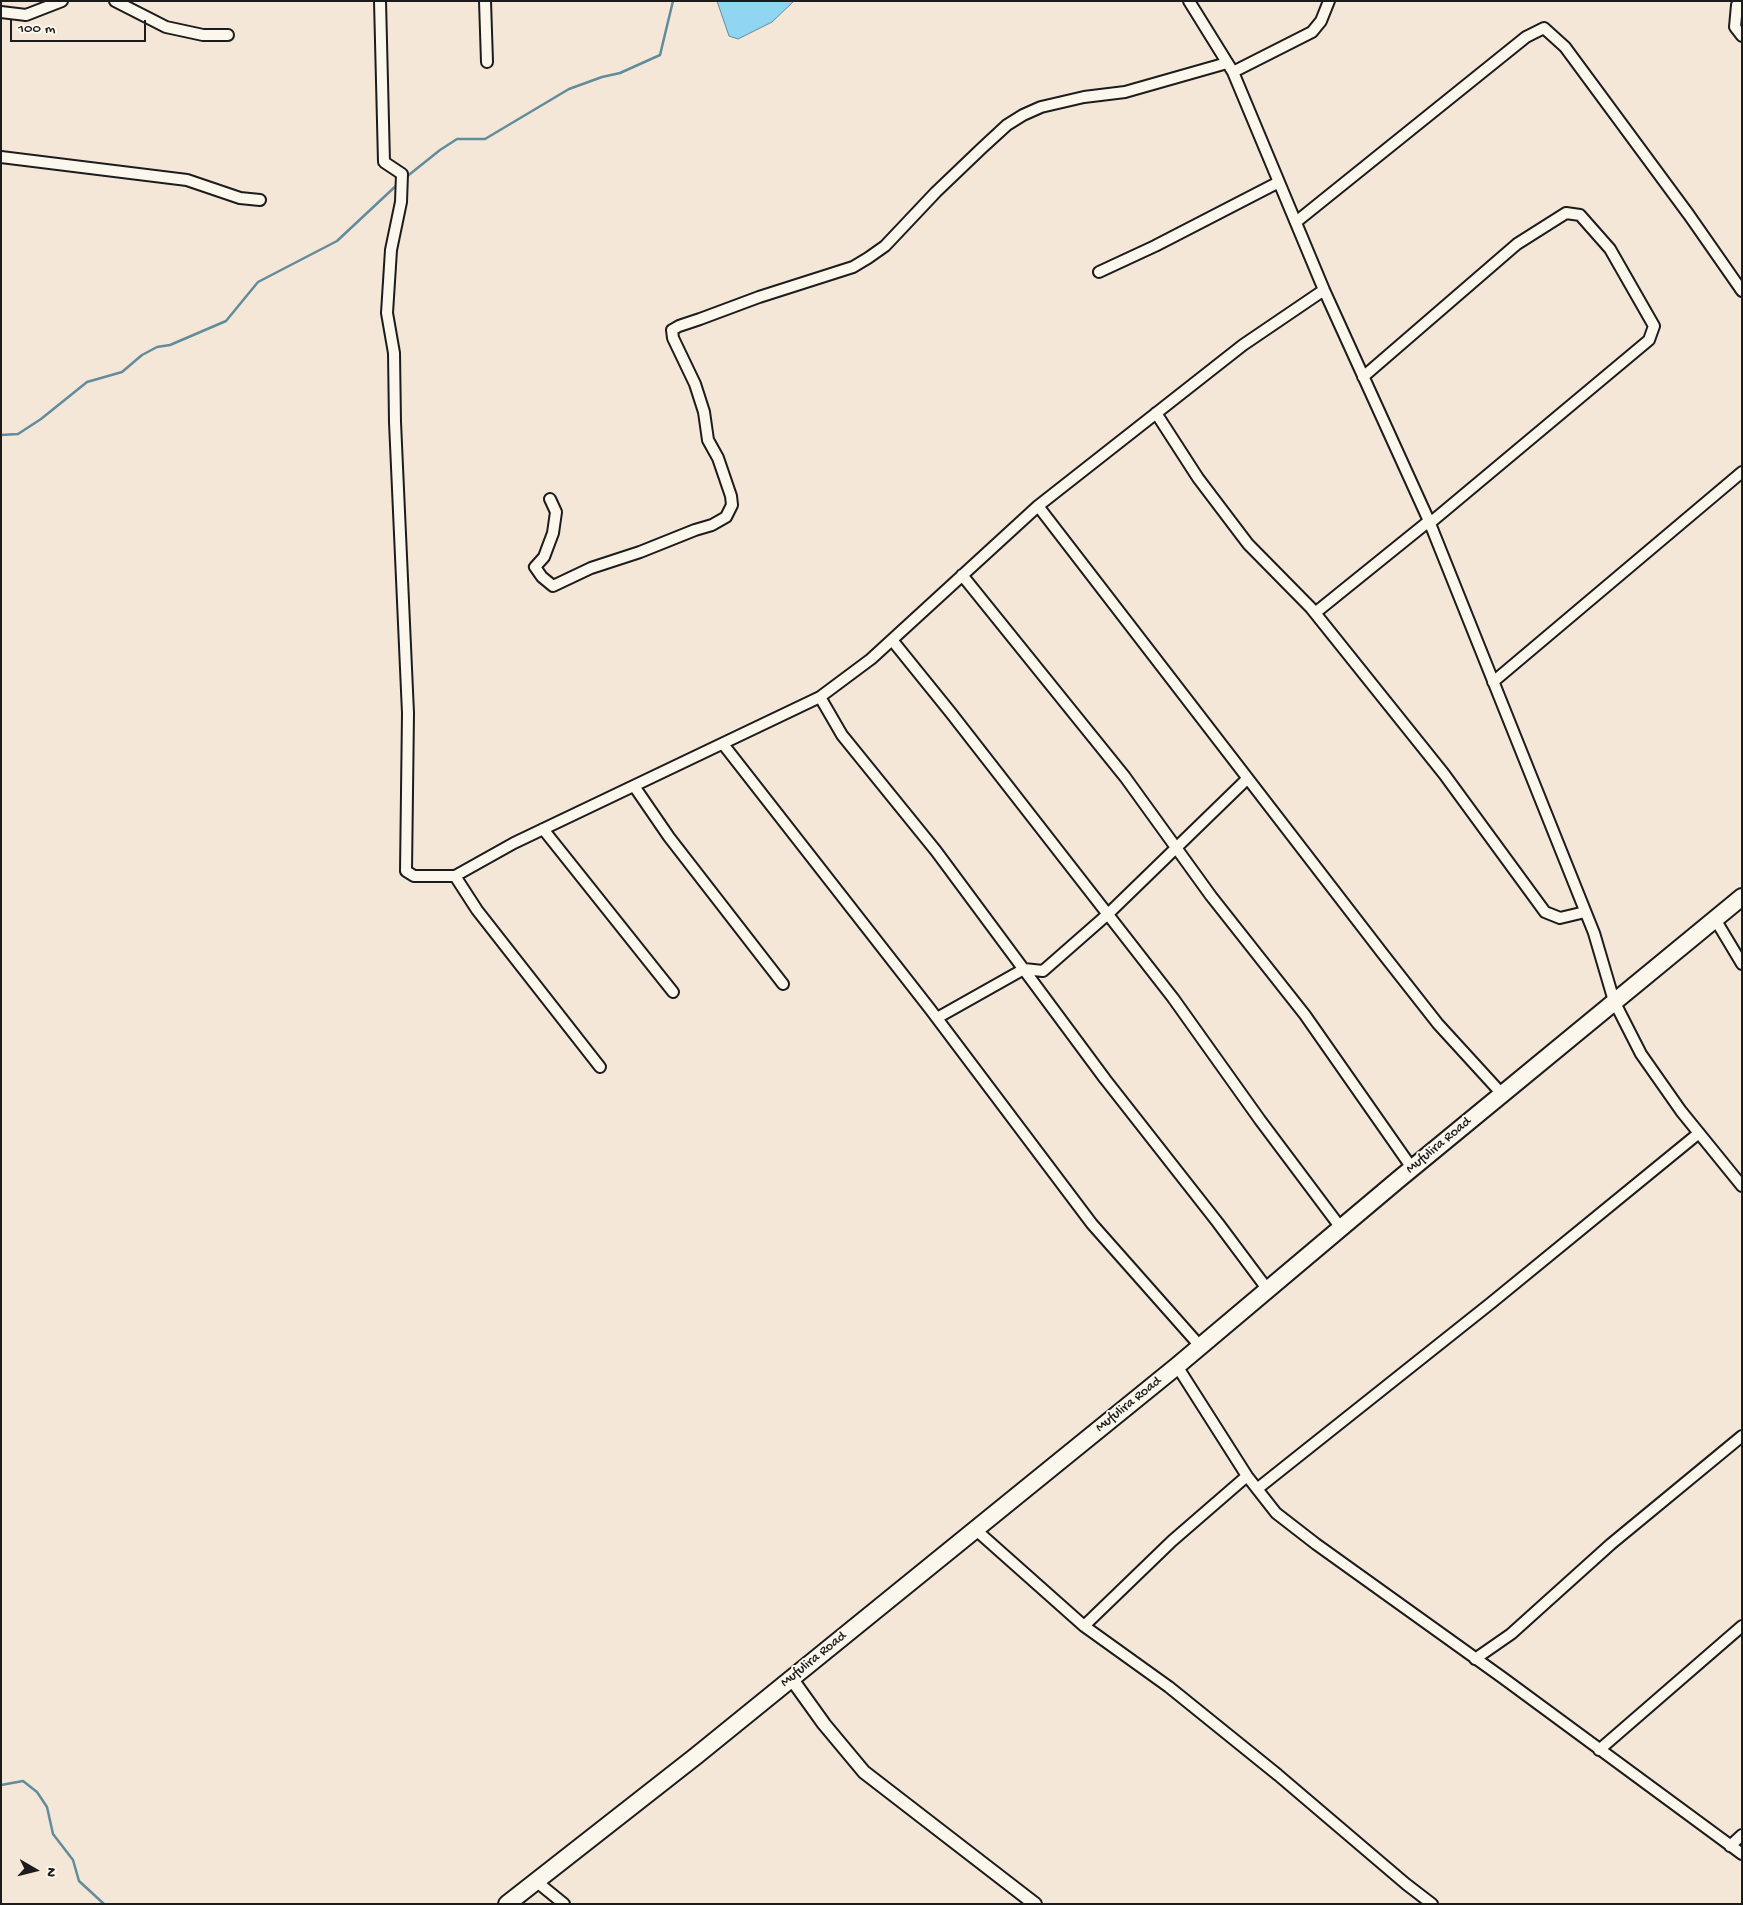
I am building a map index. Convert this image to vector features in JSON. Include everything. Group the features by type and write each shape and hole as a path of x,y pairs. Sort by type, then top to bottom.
{"main road":[{"name":"Mufulira Road","path":"507,1904 537,1882 1178,1366 1412,1168 1742,897"}],"street":[{"path":"1,12 26,14 62,1"},
{"path":"115,1 166,27 204,35 228,36"},
{"path":"380,1 384,162 402,174 401,202 391,250 387,313 394,353 395,422 408,713 406,871 414,876 455,876 514,843 820,697 871,659 1038,506 1243,345 1324,290"},
{"path":"485,1 487,62"},
{"path":"1189,1 1230,67 1324,290 1429,522 1594,933 1614,1001 1641,1054 1681,1111 1742,1186"},
{"path":"550,498 556,512 553,532 544,557 535,567 542,578 553,586 591,568 712,525 726,517 732,505 731,496 718,458 708,440 704,412 695,384 673,338 672,330 758,297 853,267 868,258 885,246 936,192 982,148 1023,115 1041,107 1084,97 1124,92 1230,67 1312,32 1321,22 1329,1"},
{"path":"1740,1 1737,5 1735,27 1742,36"},
{"path":"1296,222 1526,37 1544,28 1565,47 1689,215 1742,291"},
{"path":"1,157 187,180 240,198 260,200"},
{"path":"1099,272 1155,246 1279,182"},
{"path":"1315,613 1429,522 1649,340 1654,326 1610,249 1580,215 1566,213 1516,244 1364,377"},
{"path":"1156,413 1198,478 1248,544 1315,613 1444,774 1545,912 1560,918 1585,912"},
{"path":"1493,682 1742,472"},
{"path":"1038,506 1438,1024 1502,1094"},
{"path":"962,575 1125,777 1211,896 1305,1015 1412,1168"},
{"path":"892,640 1173,998 1260,1120 1341,1228"},
{"path":"820,697 842,735 936,851 1105,1079 1268,1290"},
{"path":"723,744 936,1018 1092,1224 1200,1346"},
{"path":"936,1018 1024,969 1043,971 1108,914 1247,779"},
{"path":"634,786 668,837 783,984"},
{"path":"543,830 673,992"},
{"path":"455,876 478,910 600,1067"},
{"path":"1715,919 1742,964"},
{"path":"1257,1489 1491,1303 1699,1133"},
{"path":"1178,1366 1247,1476 1276,1513 1742,1854"},
{"path":"1475,1659 1511,1634 1618,1538 1742,1436"},
{"path":"1084,1626 1172,1541 1247,1476"},
{"path":"976,1530 1084,1626 1169,1687 1432,1904"},
{"path":"1599,1750 1742,1626"},
{"path":"791,1678 833,1736 864,1772 1035,1904"},
{"path":"1730,1846 1742,1836"},
{"path":"537,1882 564,1904"}],"water":[{"path":"717,1 794,1 772,22 738,39 729,36"}],"waterway":[{"path":"405,178 457,139 485,139 569,89 602,77 620,73 660,55 673,1"},
{"path":"1,435 18,434 41,419 87,382 122,372 142,355 157,347 170,345 226,321 258,282 337,241 399,183"},
{"path":"1,1785 23,1781 37,1792 47,1807 53,1834 73,1860 79,1881 104,1904"}]}
